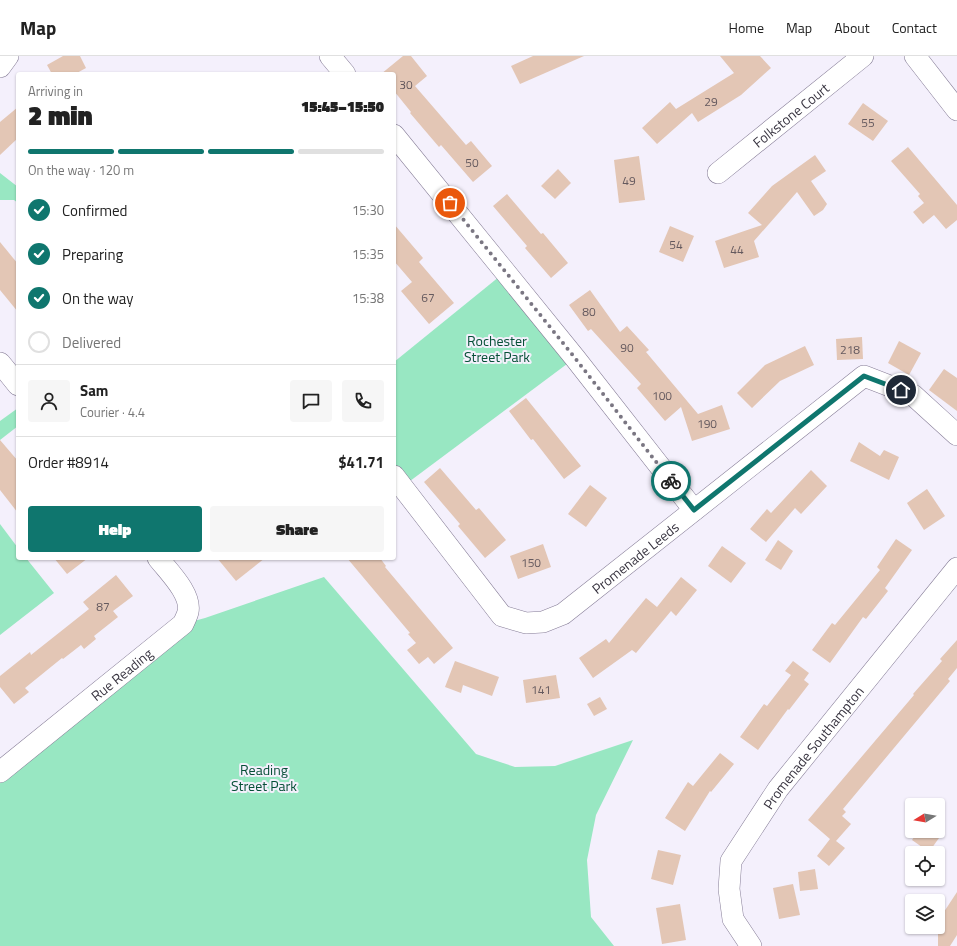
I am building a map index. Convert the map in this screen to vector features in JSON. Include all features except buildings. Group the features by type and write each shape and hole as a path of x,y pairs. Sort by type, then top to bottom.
{"street":[{"path":"0,67 8,56"},
{"path":"330,56 343,72"},
{"name":"Folkstone Court","path":"718,173 863,56"},
{"path":"915,56 957,110"},
{"path":"396,137 575,358 694,510"},
{"path":"0,363 16,383"},
{"name":"Promenade Leeds","path":"396,479 502,616 526,623 543,622 563,614 864,376 913,395 957,434"},
{"name":"Rue Reading","path":"0,772 183,624 188,612 188,598 160,560"},
{"name":"Promenade Southampton","path":"751,946 733,919 729,889 731,861 778,789 957,568"}],"green space":[{"path":"0,173 16,185 16,202 14,200 0,200"},
{"name":"Rochester Street Park","path":"505,272 575,358 402,487 396,479 396,360"},
{"path":"16,409 16,428 0,440 0,421"},
{"path":"0,524 16,545 16,560 28,560 54,593 0,635"},
{"name":"Reading Street Park","path":"324,577 476,754 515,767 555,766 633,740 596,815 587,860 591,917 614,946 0,946 0,772 183,624 205,618"}],"way so far":[{"path":"450,203 575,358 671,481"}],"route":[{"path":"671,481 694,510 864,376 901,390"}]}
